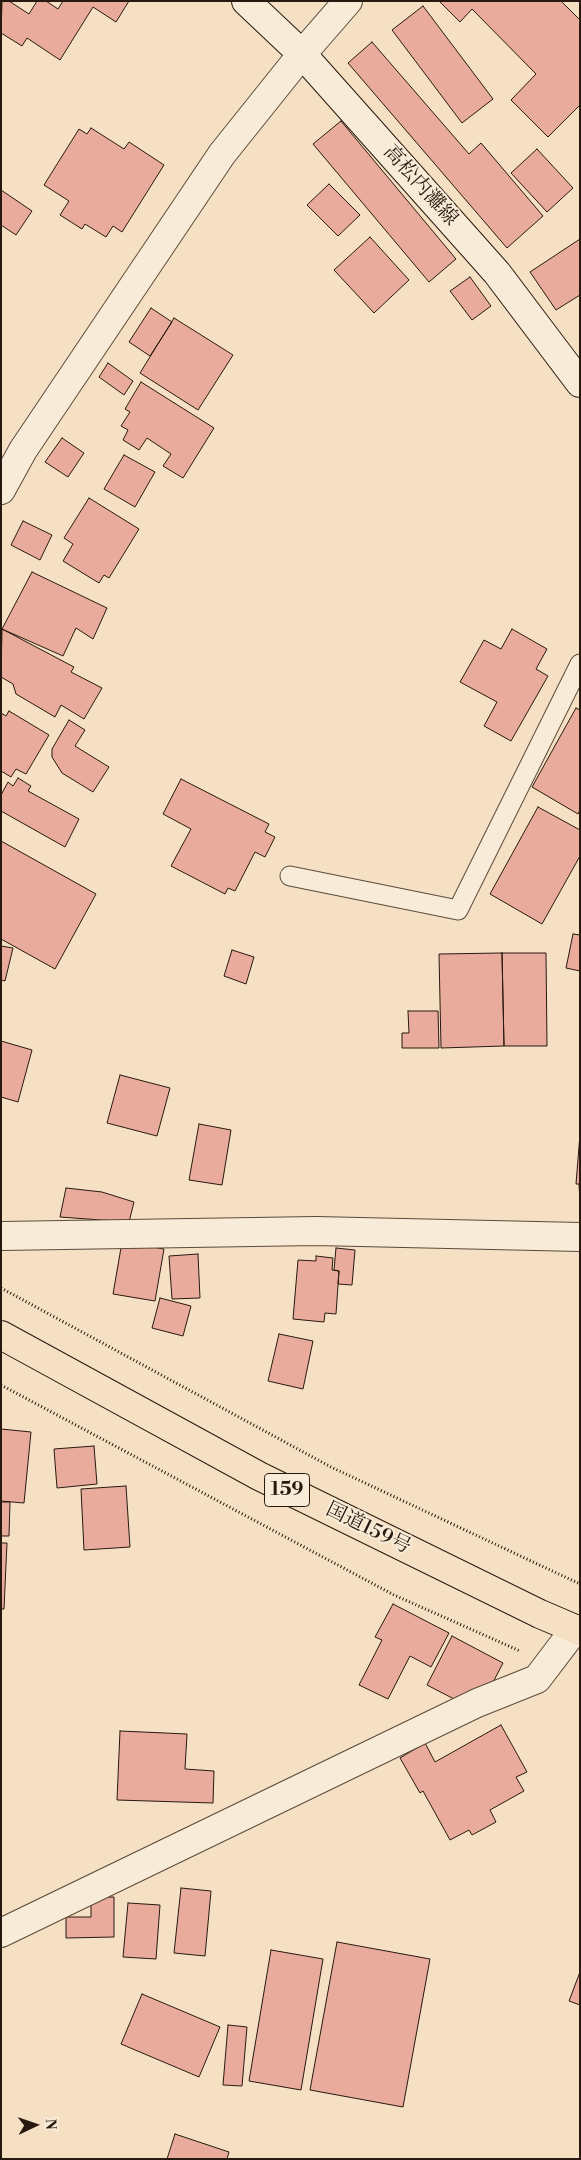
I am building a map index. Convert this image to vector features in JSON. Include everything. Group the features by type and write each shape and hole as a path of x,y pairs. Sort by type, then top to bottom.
{"highway":[{"name":"国道159号","path":"1,1335 259,1476 577,1630"}],"street":[{"name":"高松内灘線","path":"246,1 302,54 497,273 580,384"},
{"path":"1,490 22,450 222,154 302,54 348,1"},
{"path":"1,1236 316,1230 580,1236"},
{"path":"1,1933 468,1708 537,1679 577,1630"}],"lane":[{"path":"290,876 458,910 580,664"}],"path":[{"path":"1,1288 332,1467 580,1584"},
{"path":"1,1385 394,1595 548,1664"}],"building":[{"path":"2,1 9,1 29,14 37,1 46,1 58,9 63,1 129,1 116,22 93,7 60,60 27,38 22,46 1,33"},
{"path":"439,1 561,1 580,20 580,105 548,137 511,100 536,74 472,9 460,22"},
{"path":"423,6 493,99 462,123 392,30"},
{"path":"372,42 469,154 481,143 543,216 507,248 348,63"},
{"path":"341,121 456,259 429,282 313,144"},
{"path":"91,128 124,149 129,142 164,165 122,232 113,226 106,237 85,224 82,229 60,215 69,201 44,185 79,129 87,134"},
{"path":"537,149 573,188 547,212 511,173"},
{"path":"329,184 360,215 338,236 307,205"},
{"path":"1,190 32,211 16,235 1,225"},
{"path":"370,237 409,280 374,313 334,270"},
{"path":"580,239 580,295 556,310 530,272"},
{"path":"470,277 491,306 472,320 450,291"},
{"path":"151,308 172,322 150,356 129,342"},
{"path":"174,318 233,355 198,410 140,373"},
{"path":"108,363 133,381 124,395 99,377"},
{"path":"141,382 214,428 183,478 163,466 171,454 147,438 139,450 123,440 128,430 121,426 130,412 125,409"},
{"path":"62,438 84,453 68,477 45,462"},
{"path":"124,455 155,472 135,507 104,489"},
{"path":"89,498 139,529 109,578 104,575 99,583 63,561 73,544 64,538"},
{"path":"23,521 52,535 40,560 11,545"},
{"path":"32,572 107,608 93,639 76,628 63,656 2,629"},
{"path":"2,629 74,667 71,672 102,688 84,719 61,705 55,717 16,694 13,684 1,677"},
{"path":"512,629 547,649 536,669 548,676 511,741 484,726 497,702 460,682 484,640 501,649"},
{"path":"576,708 580,710 580,810 578,814 532,787"},
{"path":"9,711 49,735 26,774 16,769 11,777 1,771 1,713 6,716"},
{"path":"69,720 85,730 75,746 109,767 93,792 62,773 52,757 52,749"},
{"path":"18,778 31,786 28,791 79,819 65,847 1,811 1,795 8,782 13,786"},
{"path":"181,779 269,824 265,832 275,837 265,857 255,852 235,891 228,888 225,894 171,866 191,829 163,814"},
{"path":"538,807 580,830 580,856 542,924 490,894"},
{"path":"1,841 96,894 55,969 1,939"},
{"path":"573,934 580,935 580,971 566,968"},
{"path":"1,946 13,948 5,981 1,980"},
{"path":"232,950 254,957 246,984 224,976"},
{"path":"502,953 504,1046 441,1048 439,954"},
{"path":"502,953 546,953 547,1046 504,1046"},
{"path":"408,1011 438,1011 439,1048 402,1048 402,1033 409,1033"},
{"path":"1,1041 32,1050 18,1102 1,1097"},
{"path":"120,1075 170,1088 157,1136 107,1123"},
{"path":"199,1124 231,1130 222,1185 189,1180"},
{"path":"580,1134 580,1203 579,1184 576,1184"},
{"path":"66,1188 102,1192 134,1202 129,1222 60,1217"},
{"path":"122,1242 164,1249 155,1301 113,1294"},
{"path":"336,1248 355,1250 352,1285 338,1284 339,1271 334,1270"},
{"path":"198,1254 200,1298 172,1299 169,1256"},
{"path":"316,1256 333,1258 332,1270 339,1271 336,1314 325,1313 324,1322 293,1319 298,1260 316,1261"},
{"path":"160,1298 191,1306 183,1336 152,1328"},
{"path":"279,1334 313,1341 303,1389 268,1381"},
{"path":"1,1429 31,1432 24,1503 1,1501"},
{"path":"94,1446 97,1484 57,1488 54,1449"},
{"path":"126,1486 130,1547 84,1550 81,1489"},
{"path":"1,1502 10,1502 9,1536 1,1536"},
{"path":"1,1543 7,1543 4,1609 1,1609"},
{"path":"393,1604 449,1633 431,1667 410,1656 388,1699 359,1685 382,1640 375,1637"},
{"path":"452,1636 503,1663 490,1688 454,1699 427,1685"},
{"path":"501,1725 527,1772 516,1777 524,1791 490,1810 496,1822 472,1835 469,1830 450,1840 423,1791 420,1793 400,1758 425,1743 435,1762"},
{"path":"120,1731 187,1734 185,1769 214,1771 213,1803 117,1800"},
{"path":"181,1888 211,1891 205,1956 174,1953"},
{"path":"91,1897 114,1897 114,1937 66,1938 66,1917 91,1917"},
{"path":"128,1903 160,1905 156,1959 123,1957"},
{"path":"337,1942 430,1959 403,2107 310,2090"},
{"path":"271,1950 323,1959 301,2090 249,2081"},
{"path":"580,1972 580,2005 569,2001"},
{"path":"142,1994 220,2027 199,2077 121,2044"},
{"path":"228,2025 247,2027 242,2086 223,2085"},
{"path":"175,2134 229,2152 227,2159 167,2159"}]}
